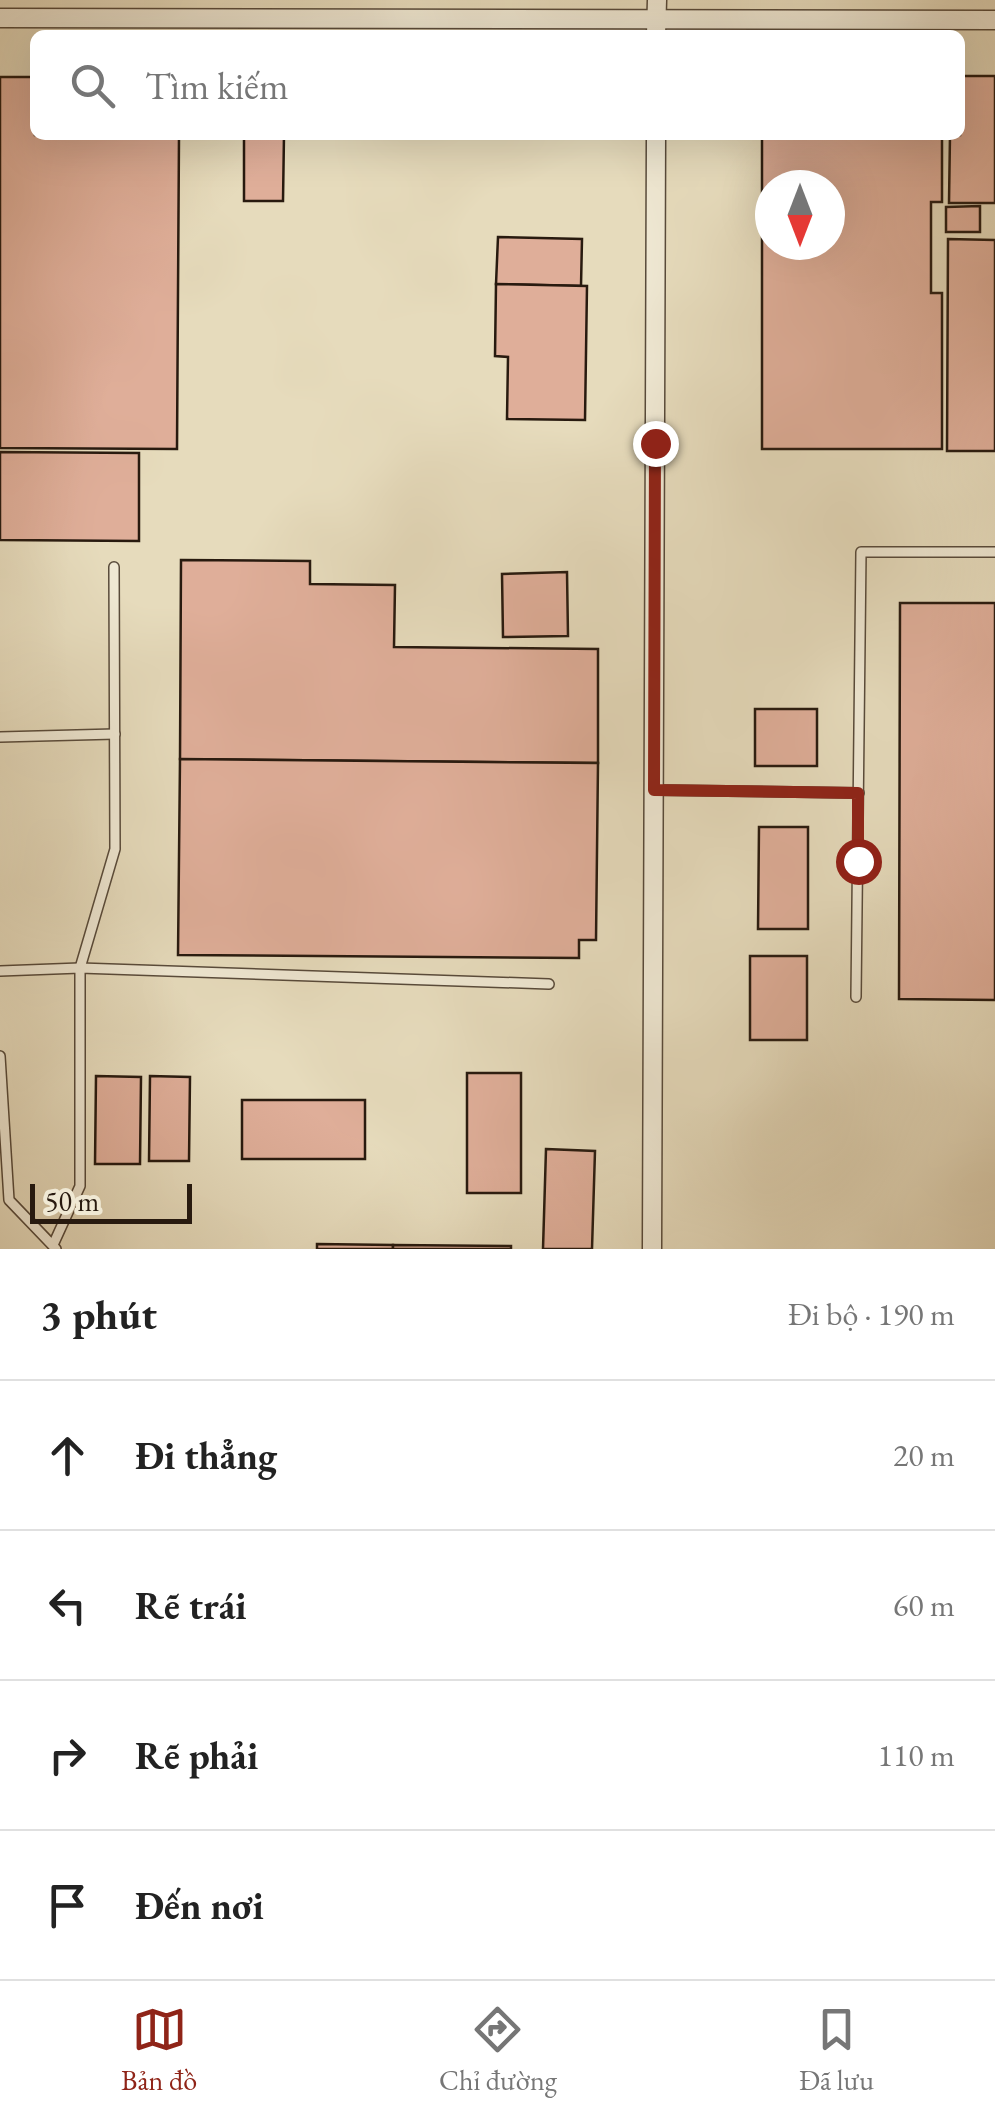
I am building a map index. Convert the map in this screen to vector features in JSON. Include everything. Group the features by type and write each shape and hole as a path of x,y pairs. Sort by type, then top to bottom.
{"street":[{"path":"0,18 995,20"},
{"path":"652,1249 656,140"}],"lane":[{"path":"856,997 861,552 995,552"},
{"path":"0,1056 9,1200 55,1247 80,1186 80,968 115,848 114,568"},
{"path":"0,737 115,734"},
{"path":"654,790 858,793"},
{"path":"0,971 80,968 549,984"}],"building":[{"path":"965,76 995,76 995,203 949,203 950,140 965,140"},
{"path":"0,77 30,77 30,140 179,140 177,449 0,448"},
{"path":"244,140 284,140 283,201 244,201"},
{"path":"762,140 942,140 942,202 931,202 931,293 942,293 942,449 762,449 762,260 845,260 845,170 762,170"},
{"path":"980,206 980,232 946,232 946,207"},
{"path":"498,237 582,239 581,286 496,284"},
{"path":"948,239 995,240 995,451 947,451"},
{"path":"496,284 587,286 585,420 507,419 508,357 495,356"},
{"path":"0,452 139,453 139,541 0,540"},
{"path":"181,560 310,561 310,584 395,585 394,647 598,649 598,763 180,759"},
{"path":"567,572 568,636 503,637 502,574"},
{"path":"900,603 995,603 995,1000 899,999"},
{"path":"755,709 817,709 817,766 755,766"},
{"path":"180,759 598,763 596,940 579,940 579,958 178,955"},
{"path":"759,827 808,827 808,929 758,929"},
{"path":"750,956 807,956 807,1040 750,1040"},
{"path":"467,1073 521,1073 521,1193 467,1193"},
{"path":"96,1076 141,1077 140,1164 95,1164"},
{"path":"150,1076 190,1077 189,1161 149,1161"},
{"path":"242,1100 365,1100 365,1159 242,1159"},
{"path":"546,1149 595,1151 592,1249 543,1249"},
{"path":"317,1244 393,1245 393,1249 317,1249"},
{"path":"393,1245 511,1246 511,1249 393,1249"}],"route":[{"path":"655,443 654,790 858,793 858,861"}]}
